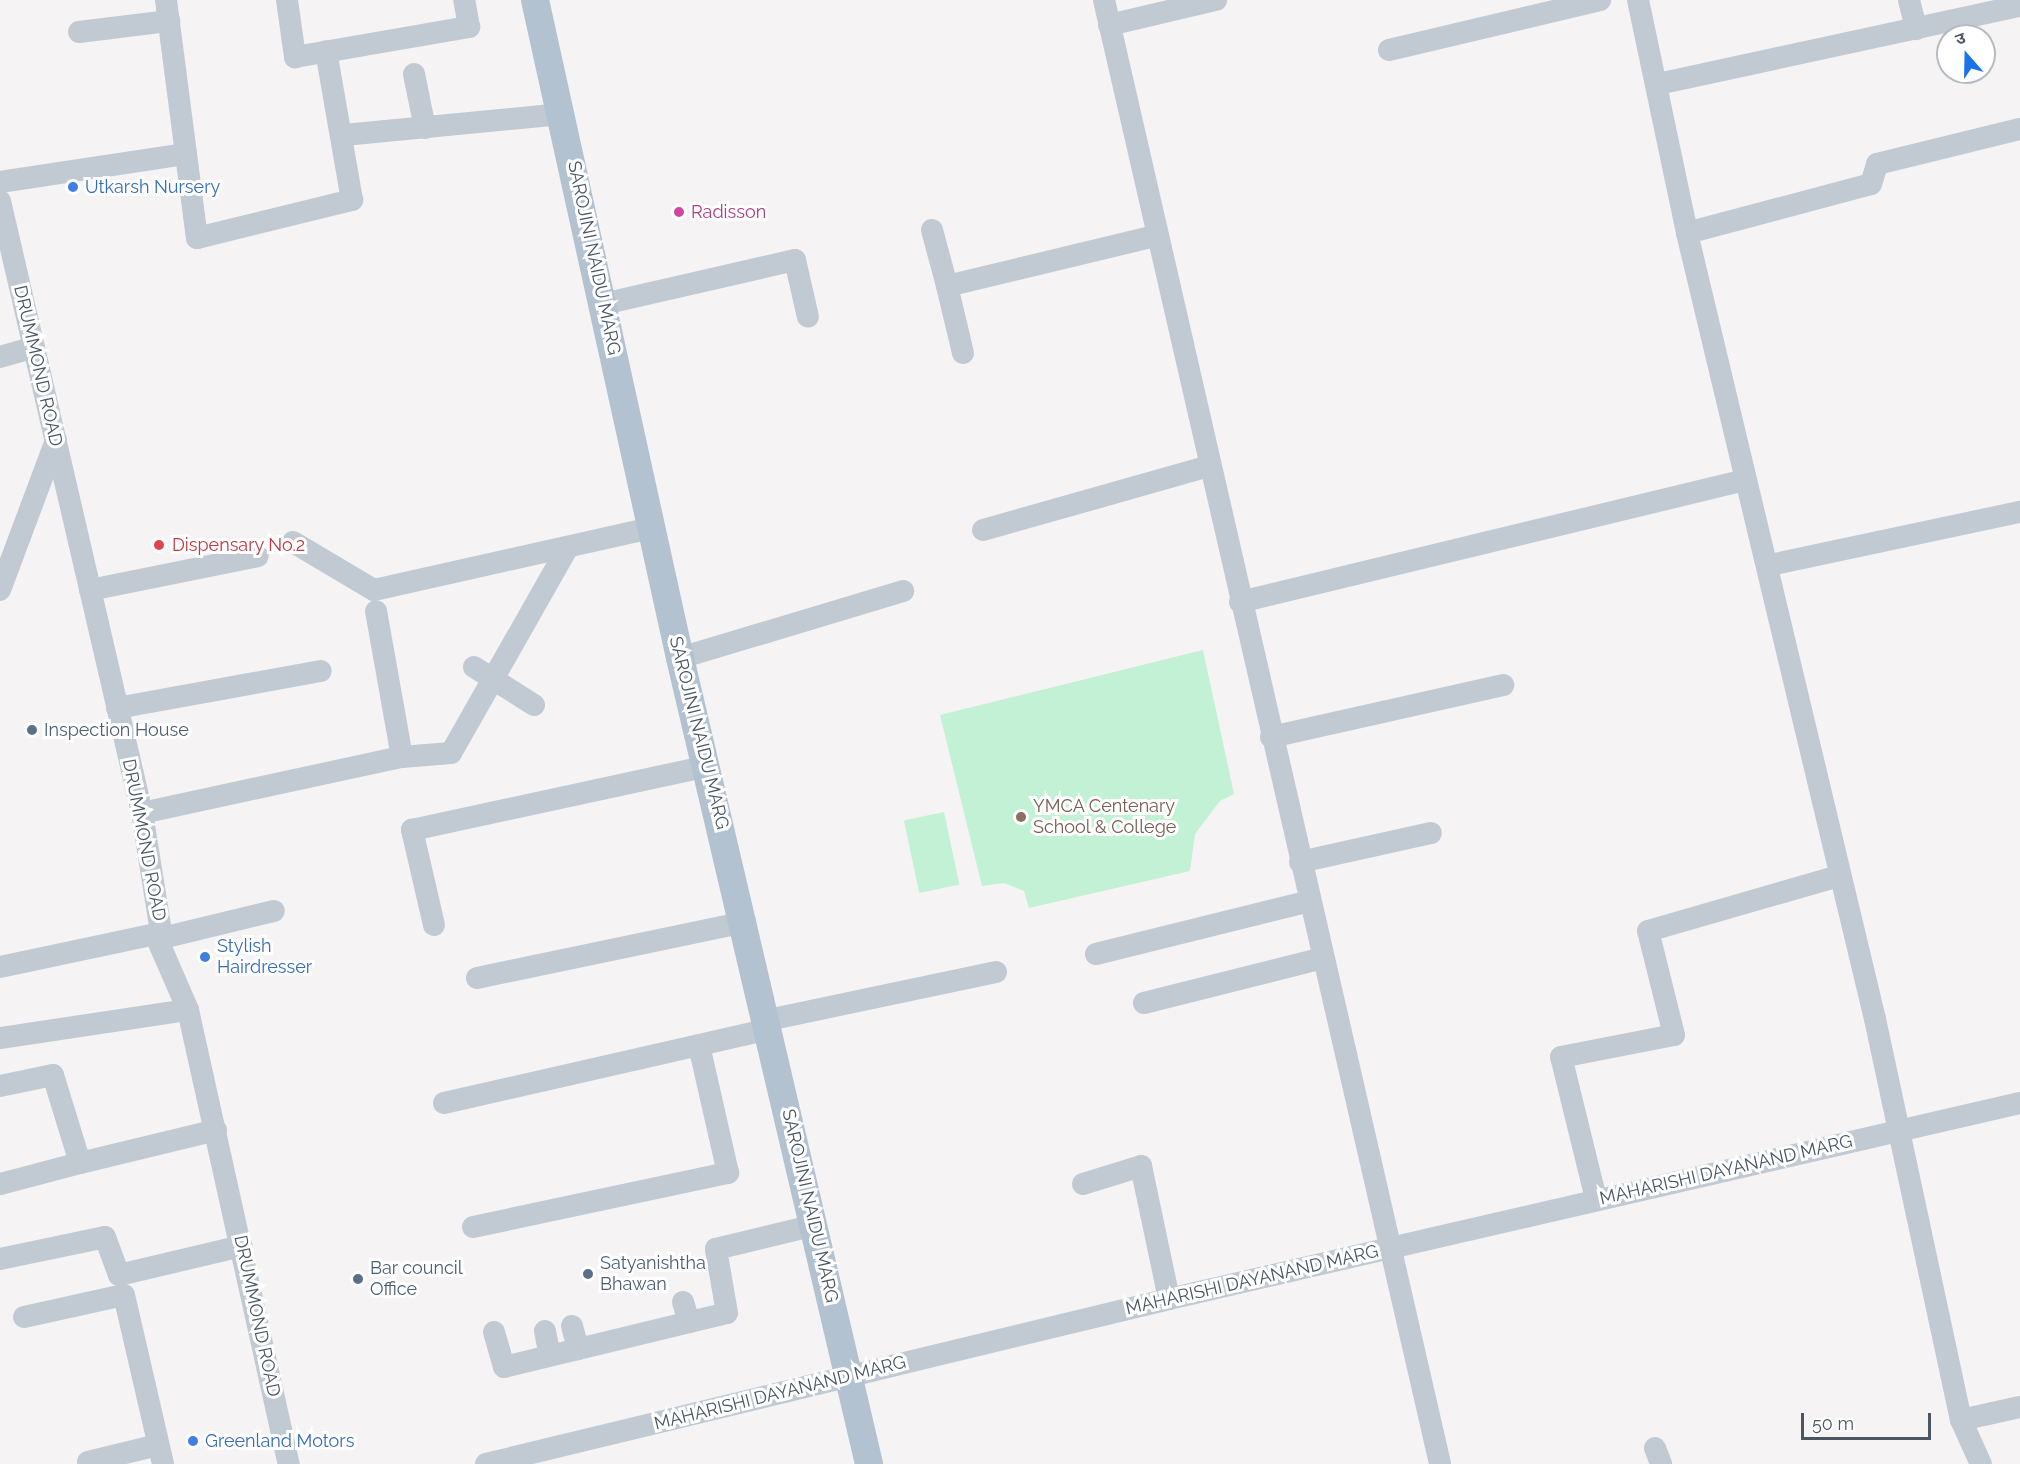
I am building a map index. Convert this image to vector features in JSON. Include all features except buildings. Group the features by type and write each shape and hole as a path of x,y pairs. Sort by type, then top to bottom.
{"main road":[{"name":"SAROJINI NAIDU MARG","path":"535,0 562,114 680,658 769,1024 869,1464"}],"street":[{"path":"286,0 295,57 470,27 464,0"},
{"path":"1104,0 1156,236 1440,1464"},
{"path":"1110,25 1216,0"},
{"path":"1389,51 1600,0"},
{"path":"1638,0 1658,84 1687,233 1745,480 1770,565 1961,1420 1981,1464"},
{"path":"1909,0 1916,29"},
{"path":"1658,84 2020,6"},
{"path":"79,32 167,10 197,238 352,200 344,135 327,51"},
{"path":"414,74 425,128"},
{"path":"344,135 562,114"},
{"path":"1687,233 1871,184 1876,164 2020,129"},
{"path":"0,182 186,154"},
{"name":"DRUMMOND ROAD","path":"0,201 142,813 159,936 188,1010 289,1464"},
{"path":"932,230 963,352"},
{"path":"947,286 1156,236"},
{"path":"603,304 795,260 808,317"},
{"path":"0,357 34,347"},
{"path":"0,590 56,440"},
{"path":"983,530 1209,466"},
{"path":"1240,602 1745,480"},
{"path":"1770,565 2020,513"},
{"path":"293,542 374,590 652,528"},
{"path":"142,813 402,757 451,753 484,672 568,547"},
{"path":"90,590 258,556"},
{"path":"680,658 903,591"},
{"path":"376,611 402,757"},
{"path":"117,708 321,671"},
{"path":"484,672 534,705"},
{"path":"1271,737 1503,685"},
{"path":"434,925 412,830 707,766"},
{"path":"1300,862 1431,833"},
{"path":"1596,1199 1561,1057 1674,1035 1648,931 1839,876"},
{"path":"1096,954 1310,901"},
{"path":"0,967 274,911"},
{"path":"477,978 745,922"},
{"path":"1144,1003 1323,958"},
{"path":"444,1103 699,1045 769,1024 996,972"},
{"path":"0,1038 188,1010"},
{"path":"473,1227 728,1173 699,1045"},
{"path":"0,1086 53,1075 80,1163"},
{"name":"MAHARISHI DAYANAND MARG","path":"486,1464 1169,1299 2020,1103"},
{"path":"0,1184 216,1130"},
{"path":"1083,1184 1141,1166 1169,1299"},
{"path":"494,1332 504,1367 578,1349 686,1312 727,1313 716,1249 815,1226"},
{"path":"0,1259 105,1237 119,1275 242,1246"},
{"path":"24,1317 124,1295 160,1454 88,1462"},
{"path":"572,1326 578,1349"},
{"path":"545,1331 550,1356"},
{"path":"1961,1420 2020,1407"}],"green space":[{"path":"1203,650 1234,794 1220,801 1195,834 1190,871 1029,908 1024,891 1004,883 982,886 940,715"},
{"path":"944,812 959,884 919,893 904,821"}],"place":[{"name":"Utkarsh Nursery","path":"73,187"},
{"name":"Radisson","path":"679,212"},
{"name":"Dispensary No.2","path":"159,545"},
{"name":"Inspection House","path":"32,730"},
{"name":"YMCA Centenary School & College","path":"1021,817"},
{"name":"Stylish Hairdresser","path":"205,957"},
{"name":"Satyanishtha Bhawan","path":"588,1274"},
{"name":"Bar council Office","path":"358,1279"},
{"name":"Greenland Motors","path":"193,1441"}]}
